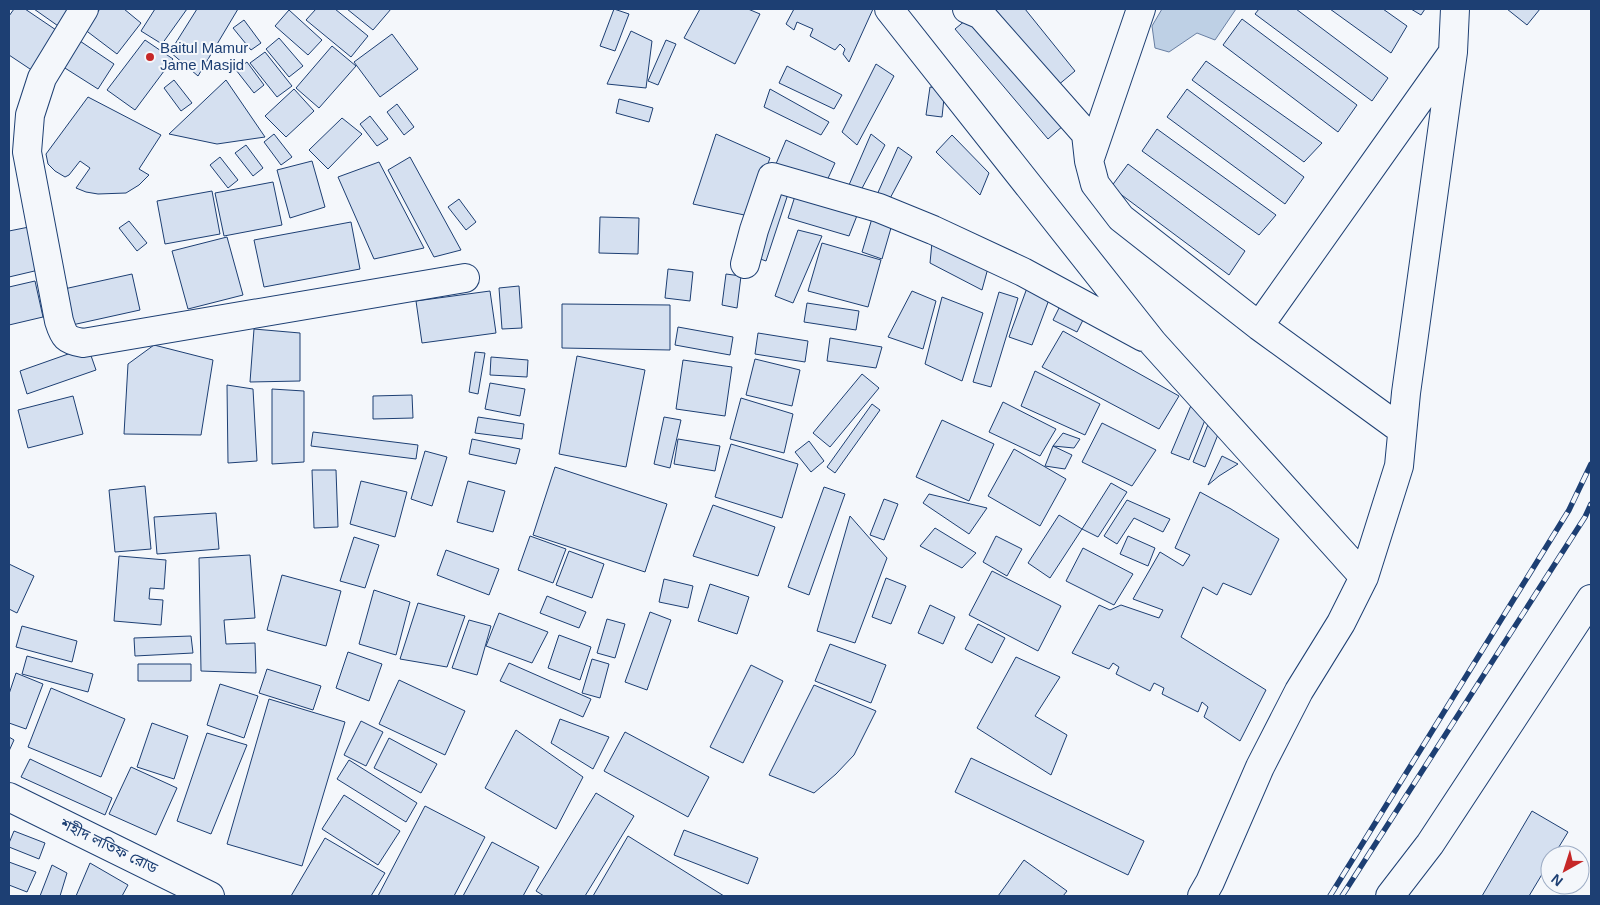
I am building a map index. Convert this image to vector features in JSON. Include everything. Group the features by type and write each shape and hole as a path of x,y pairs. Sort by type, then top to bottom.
{"street":[{"path":"84,9 42,78 30,115 27,152 59,320 64,335 72,341 83,343 465,278"},
{"path":"889,9 1153,343 1364,577"},
{"path":"967,9 981,14 1086,134 1095,184 1121,218 1259,326 1402,430"},
{"path":"1090,161 1141,9"},
{"path":"1202,896 1210,882 1260,768 1299,691 1341,623 1364,577 1399,466 1406,393 1454,52 1455,9"},
{"path":"1259,326 1454,52"},
{"path":"745,264 772,177 879,208 933,230 1023,272 1153,343"},
{"path":"1390,896 1430,844 1591,599"},
{"name":"শহীদ লতিফ রোড","path":"9,797 210,896"}],"water":[{"path":"1162,9 1236,9 1215,40 1197,33 1169,52 1155,48 1152,26"}],"building":[{"path":"14,9 25,9 59,32 33,71 9,55 9,16"},
{"path":"34,9 76,9 61,28"},
{"path":"100,9 124,9 141,23 117,54 84,29"},
{"path":"155,9 187,9 162,44 141,31"},
{"path":"197,9 238,9 198,76 170,52"},
{"path":"316,9 335,9 368,36 351,57 306,20"},
{"path":"347,9 391,9 373,30"},
{"path":"614,9 629,14 615,51 600,46"},
{"path":"700,9 748,9 760,14 735,64 684,38"},
{"path":"794,9 873,9 849,62 843,54 845,49 840,44 835,50 810,36 813,29 797,22 794,30 786,24"},
{"path":"995,9 1025,9 1075,71 1057,86"},
{"path":"1259,9 1296,9 1388,78 1372,101 1255,14"},
{"path":"1330,9 1383,9 1407,26 1391,53"},
{"path":"1411,9 1425,9 1421,15"},
{"path":"1507,9 1540,9 1527,25"},
{"path":"289,10 322,40 308,55 275,26"},
{"path":"972,15 1064,125 1048,139 955,29"},
{"path":"1242,19 1357,105 1338,132 1223,45"},
{"path":"244,20 261,43 251,50 233,28"},
{"path":"631,31 652,41 646,88 607,84"},
{"path":"392,34 418,69 380,97 354,62"},
{"path":"74,37 114,64 98,89 57,63"},
{"path":"279,38 303,66 289,77 266,49"},
{"path":"145,40 173,59 135,110 107,90"},
{"path":"666,40 676,44 658,85 648,81"},
{"path":"332,46 356,66 319,108 296,88"},
{"path":"265,52 292,86 277,97 250,63"},
{"path":"1206,61 1322,143 1304,162 1192,80"},
{"path":"247,62 264,85 254,93 236,70"},
{"path":"876,64 894,76 857,145 842,132"},
{"path":"787,66 842,95 834,109 779,83"},
{"path":"174,80 192,103 181,111 164,88"},
{"path":"226,80 265,137 217,144 169,134"},
{"path":"930,87 945,89 942,117 926,115"},
{"path":"294,89 314,111 286,137 265,116"},
{"path":"770,89 829,122 821,135 764,107"},
{"path":"1187,89 1304,177 1285,204 1167,117"},
{"path":"88,97 161,135 139,169 149,175 139,185 126,193 98,194 76,188 90,168 80,161 69,175 65,177 48,164 46,154"},
{"path":"619,99 653,108 649,122 616,113"},
{"path":"397,104 414,127 404,135 387,112"},
{"path":"370,116 388,139 377,146 360,124"},
{"path":"342,118 362,134 328,169 309,150"},
{"path":"1157,129 1276,215 1259,235 1142,151"},
{"path":"274,134 292,157 281,165 264,142"},
{"path":"716,134 770,158 749,216 693,204"},
{"path":"871,134 885,145 860,192 849,185"},
{"path":"952,135 989,173 980,195 936,152"},
{"path":"786,140 835,163 824,187 773,171"},
{"path":"246,145 263,168 253,176 235,153"},
{"path":"898,147 912,157 887,204 876,197"},
{"path":"220,157 238,180 228,188 210,165"},
{"path":"410,157 461,250 434,257 388,170"},
{"path":"312,161 325,207 290,218 277,170"},
{"path":"379,162 424,248 374,259 338,177"},
{"path":"1128,164 1245,251 1229,275 1111,187"},
{"path":"273,182 282,225 224,236 215,193"},
{"path":"775,187 789,191 766,261 752,256"},
{"path":"212,191 220,234 165,244 157,201"},
{"path":"796,193 858,213 849,236 788,218"},
{"path":"459,199 476,222 466,230 448,207"},
{"path":"873,215 893,221 882,259 862,252"},
{"path":"600,217 639,218 638,254 599,253"},
{"path":"129,221 147,243 137,251 119,228"},
{"path":"351,222 360,269 264,287 254,240"},
{"path":"34,226 43,269 9,277 9,231"},
{"path":"798,230 822,236 793,303 775,296"},
{"path":"933,232 991,257 982,290 930,263"},
{"path":"227,237 243,295 188,309 172,251"},
{"path":"822,243 881,260 868,307 808,291"},
{"path":"668,269 693,272 690,301 665,298"},
{"path":"132,274 140,310 72,325 64,289"},
{"path":"726,274 741,276 737,308 722,305"},
{"path":"35,281 43,317 9,325 9,287"},
{"path":"519,286 522,328 502,329 499,288"},
{"path":"1027,288 1050,297 1032,345 1009,337"},
{"path":"490,291 496,333 422,343 416,301"},
{"path":"912,291 936,301 923,349 888,337"},
{"path":"999,292 1018,298 991,387 973,382"},
{"path":"942,297 983,313 962,381 925,364"},
{"path":"1062,302 1086,314 1077,332 1053,320"},
{"path":"807,303 859,311 856,330 804,322"},
{"path":"562,304 670,305 670,350 562,348"},
{"path":"678,327 733,337 730,355 675,345"},
{"path":"254,329 300,333 300,381 250,382"},
{"path":"1063,331 1179,396 1159,429 1042,367"},
{"path":"758,333 808,341 805,362 755,354"},
{"path":"830,338 882,347 876,368 827,361"},
{"path":"154,345 213,360 201,435 124,434 128,364"},
{"path":"88,347 96,370 27,394 20,371"},
{"path":"475,352 485,353 478,394 469,392"},
{"path":"577,356 645,370 626,467 559,454"},
{"path":"491,357 528,360 527,377 490,375"},
{"path":"755,359 800,370 792,406 746,395"},
{"path":"683,360 732,367 725,416 676,409"},
{"path":"1035,371 1100,404 1085,435 1021,406"},
{"path":"862,374 879,388 830,447 813,433"},
{"path":"490,383 525,389 520,416 485,409"},
{"path":"227,385 253,389 257,461 228,463"},
{"path":"272,389 304,391 304,462 272,464"},
{"path":"412,395 413,418 373,419 373,396"},
{"path":"73,396 83,434 28,448 18,410"},
{"path":"741,398 793,414 784,453 730,439"},
{"path":"1003,402 1056,429 1040,456 989,432"},
{"path":"1192,403 1209,410 1189,460 1171,453"},
{"path":"872,404 880,410 835,473 827,467"},
{"path":"478,417 524,424 522,439 475,433"},
{"path":"664,417 681,420 670,468 654,464"},
{"path":"942,420 994,444 969,501 916,477"},
{"path":"1209,422 1221,427 1205,467 1193,462"},
{"path":"1102,423 1156,450 1132,486 1082,462"},
{"path":"313,432 418,445 416,459 311,446"},
{"path":"1063,433 1080,439 1074,448 1053,446"},
{"path":"472,439 520,449 516,464 469,454"},
{"path":"678,439 720,446 715,471 674,464"},
{"path":"809,441 824,461 811,472 795,452"},
{"path":"731,444 798,464 782,518 715,497"},
{"path":"1053,446 1072,455 1065,469 1045,466"},
{"path":"1014,449 1066,479 1040,526 988,496"},
{"path":"425,451 447,457 432,506 411,499"},
{"path":"1222,456 1238,464 1208,485"},
{"path":"555,467 667,504 645,572 533,535"},
{"path":"312,470 336,470 338,527 314,528"},
{"path":"361,481 407,492 395,537 350,524"},
{"path":"468,481 505,491 493,532 457,522"},
{"path":"1111,483 1127,492 1098,537 1082,529"},
{"path":"145,486 151,549 115,552 109,490"},
{"path":"824,487 845,494 809,595 788,587"},
{"path":"1200,492 1279,539 1251,595 1223,583 1217,595 1203,587 1181,637 1266,690 1240,741 1204,717 1208,707 1202,702 1198,712 1162,694 1164,688 1154,683 1150,691 1116,674 1119,667 1113,663 1109,669 1072,653 1099,605 1110,610 1121,605 1159,618 1163,610 1133,599 1160,552 1183,566 1190,555 1175,548"},
{"path":"929,494 987,508 969,534 923,503"},
{"path":"884,499 898,504 884,540 870,535"},
{"path":"1127,500 1170,519 1163,532 1134,518 1117,544 1104,536"},
{"path":"713,505 775,527 758,576 693,556"},
{"path":"216,513 219,549 157,554 154,517"},
{"path":"1059,515 1082,529 1050,578 1028,563"},
{"path":"850,516 887,558 855,643 817,631"},
{"path":"935,528 976,553 962,568 920,546"},
{"path":"530,536 566,549 553,583 518,570"},
{"path":"996,536 1022,549 1007,576 983,562"},
{"path":"1128,536 1155,548 1148,566 1120,554"},
{"path":"354,537 379,545 365,588 340,581"},
{"path":"1083,548 1133,574 1114,605 1066,581"},
{"path":"446,550 499,569 489,595 437,575"},
{"path":"569,551 604,564 592,598 556,585"},
{"path":"250,555 255,618 224,620 226,644 255,643 256,673 201,671 199,558"},
{"path":"119,556 166,560 164,589 150,588 149,599 163,600 161,625 114,621"},
{"path":"9,564 34,576 17,613 9,609"},
{"path":"992,571 1061,606 1038,651 969,615"},
{"path":"282,575 341,591 326,646 267,630"},
{"path":"886,578 906,586 891,624 872,617"},
{"path":"664,579 693,586 688,608 659,602"},
{"path":"710,584 749,597 737,634 698,621"},
{"path":"374,590 410,602 396,655 359,644"},
{"path":"547,596 586,612 579,628 540,613"},
{"path":"418,603 465,616 447,667 400,659"},
{"path":"930,605 955,617 943,644 918,633"},
{"path":"650,612 671,620 647,690 625,682"},
{"path":"499,613 548,632 532,663 486,646"},
{"path":"607,619 625,624 615,658 597,653"},
{"path":"469,620 491,626 477,675 452,668"},
{"path":"978,624 1005,638 992,663 965,649"},
{"path":"22,626 77,641 72,662 16,647"},
{"path":"559,635 591,647 580,680 548,668"},
{"path":"191,636 193,653 135,656 134,638"},
{"path":"830,644 886,665 871,703 815,681"},
{"path":"348,652 382,664 369,701 336,688"},
{"path":"27,656 93,674 88,692 22,674"},
{"path":"1016,657 1060,677 1035,716 1067,735 1051,775 977,728"},
{"path":"592,659 609,664 600,698 582,693"},
{"path":"509,663 591,699 583,717 500,681"},
{"path":"138,664 191,664 191,681 138,681"},
{"path":"751,665 783,681 743,763 710,747"},
{"path":"267,669 321,686 313,710 259,693"},
{"path":"16,673 43,684 26,729 9,723 9,694"},
{"path":"399,680 465,711 445,755 379,724"},
{"path":"220,684 258,696 244,738 207,725"},
{"path":"814,685 876,711 854,755 814,793 769,775"},
{"path":"51,688 125,719 101,777 28,747"},
{"path":"269,699 345,722 302,866 227,844"},
{"path":"560,719 609,737 593,769 551,743"},
{"path":"361,721 383,732 366,766 344,755"},
{"path":"152,723 188,736 174,779 137,767"},
{"path":"516,730 583,777 556,829 485,788"},
{"path":"625,732 709,777 688,817 604,771"},
{"path":"207,733 247,745 211,834 177,821"},
{"path":"9,737 14,740 9,751"},
{"path":"389,738 437,764 421,793 374,768"},
{"path":"971,758 1144,841 1128,875 955,792"},
{"path":"30,759 112,798 105,815 21,777"},
{"path":"349,760 417,803 406,822 337,779"},
{"path":"131,767 177,788 156,835 109,814"},
{"path":"596,793 634,816 585,896 544,896 536,891"},
{"path":"344,795 400,831 378,865 322,829"},
{"path":"425,806 485,837 454,896 378,896"},
{"path":"1532,811 1568,832 1560,845 1540,845 1540,878 1529,896 1482,896"},
{"path":"684,830 758,858 748,884 674,855"},
{"path":"14,831 45,843 39,859 9,847"},
{"path":"628,836 724,896 593,896"},
{"path":"325,838 385,873 371,896 291,896"},
{"path":"492,842 539,867 523,896 463,896"},
{"path":"1024,860 1067,891 1063,896 998,896"},
{"path":"9,862 36,872 27,892 9,885"},
{"path":"90,863 128,885 122,896 76,896"},
{"path":"52,865 67,873 60,896 40,896"}],"railway":[{"path":"1330,896 1569,510 1591,464"},
{"path":"1342,896 1585,517 1591,504"}],"place":[{"name":"Baitul Mamur Jame Masjid","path":"150,57"}]}
